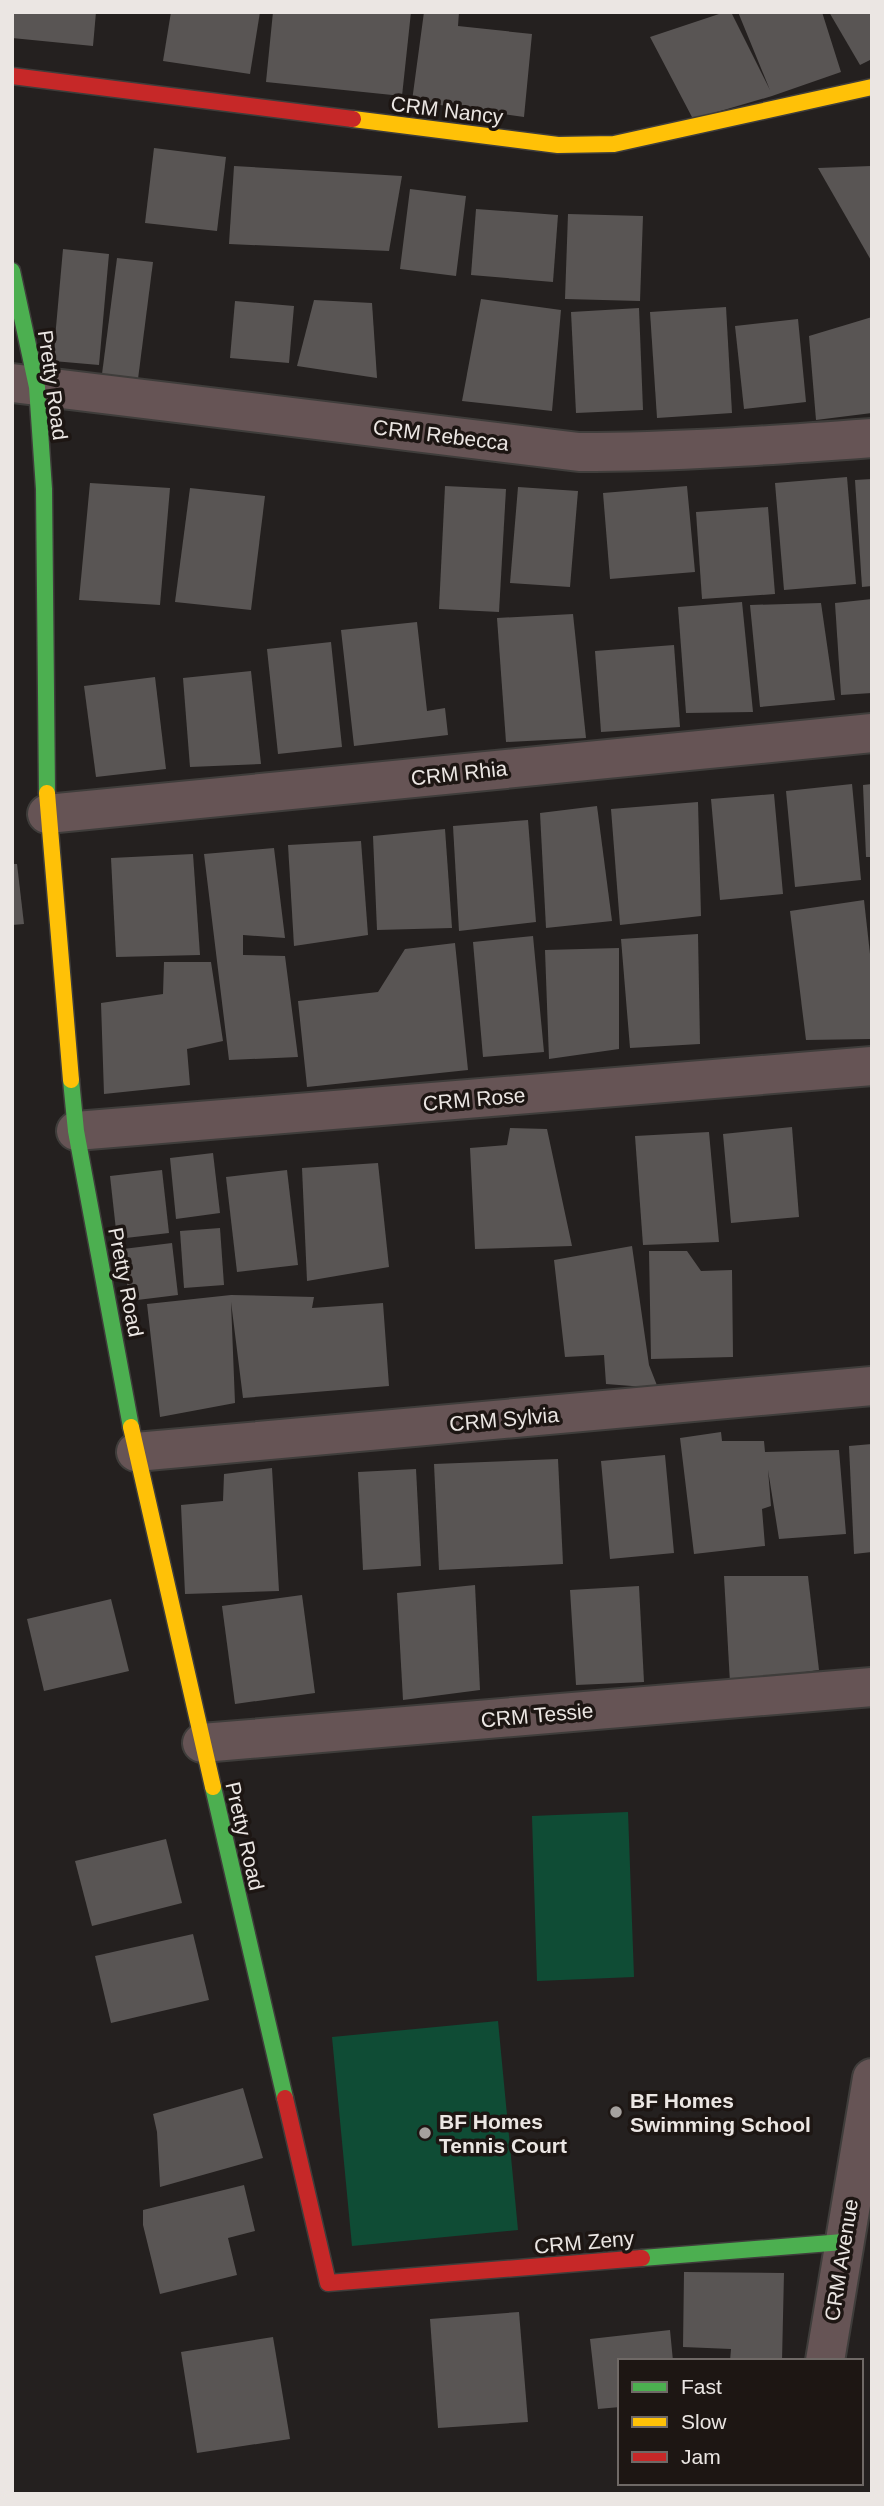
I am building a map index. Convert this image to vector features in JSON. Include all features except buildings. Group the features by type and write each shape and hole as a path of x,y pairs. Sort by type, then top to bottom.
{"street":[{"name":"CRM Nancy","path":"12,76 558,145 614,144 872,87"},
{"name":"Pretty Road","path":"12,271 24,385 44,489 47,814 76,1132 136,1452 328,2283"},
{"name":"CRM Rebecca","path":"24,385 579,452 723,449 872,438"},
{"name":"CRM Rhia","path":"47,814 872,733"},
{"name":"CRM Rose","path":"76,1132 872,1066"},
{"name":"CRM Sylvia","path":"136,1452 872,1386"},
{"name":"CRM Tessie","path":"202,1743 872,1687"},
{"name":"CRM Avenue","path":"825,2359 872,2078"},
{"name":"CRM Zeny","path":"328,2283 843,2242"}],"green space":[{"path":"628,1812 634,1977 537,1981 532,1816"},
{"name":"BF Homes Tennis Court","path":"498,2021 518,2230 352,2246 332,2037"}],"traffic: fast":[{"path":"12,271 37,387 44,489 47,793"},
{"path":"71,1080 76,1131 131,1427"},
{"path":"213,1787 285,2098"},
{"path":"642,2258 843,2242"}],"traffic: slow":[{"path":"353,119 558,145 614,144 872,87"},
{"path":"47,793 71,1080"},
{"path":"131,1427 213,1787"}],"traffic: jam":[{"path":"12,76 353,119"},
{"path":"285,2098 328,2283 642,2258"}],"place":[{"name":"BF Homes Swimming School","path":"616,2112"},
{"name":"BF Homes Tennis Court","path":"425,2133"}]}
